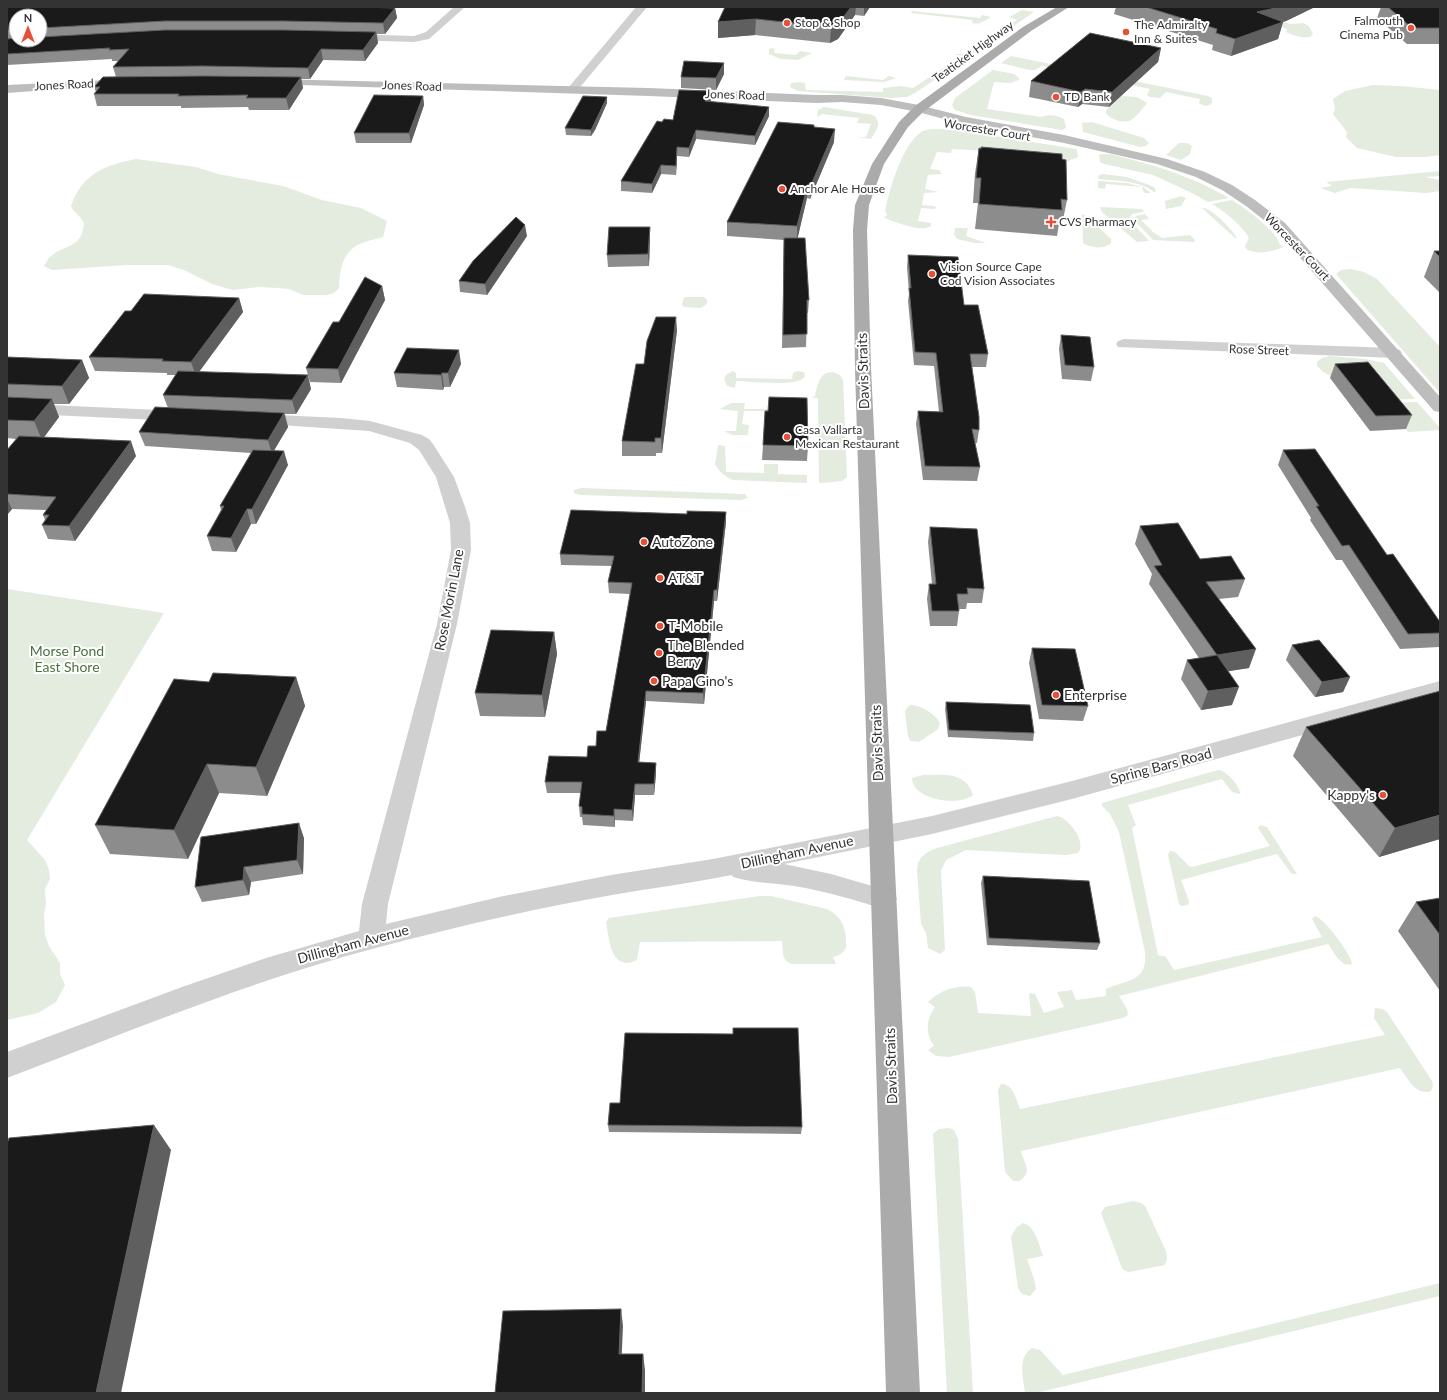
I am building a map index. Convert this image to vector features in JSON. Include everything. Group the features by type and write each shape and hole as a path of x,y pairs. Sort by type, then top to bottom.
{"main road":[{"name":"Teaticket Highway","path":"914,113 1027,29 1064,7"},
{"name":"Jones Road","path":"7,89 83,83 137,81"},
{"name":"Jones Road","path":"258,82 572,90 816,99 914,113"},
{"name":"Worcester Court","path":"914,113 1050,140 1064,139 1120,150 1158,160 1205,176 1232,190 1256,206 1280,226 1394,353 1440,407"},
{"name":"Davis Straits","path":"903,1393 863,354 860,230 862,206 878,164 892,140 914,113"}],"street":[{"path":"337,37 393,39 425,37 460,7"},
{"path":"572,90 642,7"},
{"name":"Rose Street","path":"1124,344 1191,348 1394,353"},
{"path":"7,408 199,417"},
{"name":"Rose Morin Lane","path":"239,419 341,423 370,426 416,439 423,443 445,477 456,506 460,523 461,550 447,624 375,904 371,938"},
{"name":"Spring Bars Road","path":"881,834 940,823 1072,790 1440,689"},
{"name":"Dillingham Avenue","path":"7,1065 229,982 301,958 371,938 499,907 611,885 713,869 881,834"},
{"name":"Dillingham Avenue","path":"713,869 754,870 785,874 840,885 884,899"}],"green space":[{"path":"1227,7 1242,7 1290,24 1303,23 1309,26 1313,34 1310,37 1295,36 1286,32 1287,29"},
{"path":"1022,10 1034,12 907,97 891,98 798,91 790,87 791,83 798,82 805,83 806,90 883,92 883,88 901,86 913,88 962,56 954,54 966,54 1017,20 1009,17"},
{"path":"912,11 980,18 982,15 991,17 982,22 972,23 973,20 911,13"},
{"path":"769,49 775,49 774,53 796,55 800,51 812,53 798,60 781,59 769,54"},
{"path":"1011,56 1208,96 1212,98 1212,103 1208,106 1199,103 1200,99 1166,92 1160,98 1150,97 1147,95 1150,89 1042,66 1035,70 1029,70 1001,63"},
{"path":"993,70 1014,74 1019,78 1019,80 1010,83 994,82 987,109 1041,117 1047,115 1056,116 1064,119 1066,128 1062,130 971,115 955,110 952,105 955,98"},
{"path":"846,76 883,80 889,76 896,78 884,82 844,80"},
{"path":"1373,85 1440,90 1440,155 1425,157 1396,157 1357,148 1346,137 1347,132 1333,114 1335,109 1333,99 1345,91"},
{"path":"1123,96 1137,97 1147,103 1136,116 1129,121 1116,120 1106,113 1106,110"},
{"path":"824,107 873,115 878,121 878,127 871,139 858,137 866,137 871,124 857,123 859,118 822,114 817,117 818,110"},
{"path":"1092,122 1144,138 1149,143 1146,146 1140,147 1083,132 1082,123"},
{"path":"929,129 963,131 1076,149 1078,157 1066,162 987,151 952,149 951,153 937,152 930,169 939,170 942,174 928,175 925,189 939,192 924,193 922,205 935,206 936,208 921,208 918,221 931,223 931,226 927,228 915,228 885,218 884,217 887,215 885,211 890,191 898,167 909,145 916,136 923,131"},
{"path":"1179,143 1187,143 1192,146 1190,154 1181,160 1166,155"},
{"path":"1099,155 1114,155 1168,171 1193,180 1229,198 1208,202 1153,175 1104,164 1100,162"},
{"path":"136,159 196,167 218,174 283,186 322,200 361,208 387,221 383,237 362,243 351,250 343,263 340,273 339,288 334,293 327,295 303,295 289,289 278,288 258,287 233,290 212,284 184,270 168,265 127,265 52,270 44,266 48,259 56,252 76,242 83,231 84,223 71,206 81,186 96,173 105,168 114,164"},
{"path":"1440,171 1440,176 1425,177 1440,180 1440,191 1426,193 1350,188 1335,193 1320,188 1332,186 1326,182"},
{"path":"1103,174 1127,177 1152,186 1156,191 1154,192 1135,183 1098,179 1099,175"},
{"path":"1098,181 1127,183 1143,187 1151,193 1144,193 1142,187 1106,184 1105,189 1098,188"},
{"path":"1181,196 1186,198 1181,206 1166,209 1165,201"},
{"path":"1232,200 1266,226 1272,232 1280,245 1283,246 1268,252 1255,252 1246,249 1245,246 1249,238 1246,233 1232,219 1212,204"},
{"path":"1100,207 1142,209 1144,212 1132,214 1129,219 1149,241 1137,242 1102,212"},
{"path":"1202,208 1211,211 1216,215 1237,238 1235,238"},
{"path":"1082,214 1111,239 1111,243 1105,247 1097,248 1083,243"},
{"path":"1145,214 1149,219 1141,220 1153,232 1162,238 1190,235 1195,240 1194,242 1153,240 1134,220 1136,216"},
{"path":"955,228 968,228 966,236 986,243 974,243 957,239 954,234"},
{"path":"1351,269 1364,272 1377,279 1440,347 1440,393 1336,274 1341,270"},
{"path":"685,297 704,297 707,300 707,304 701,308 684,307 682,305"},
{"path":"1330,356 1365,359 1384,363 1415,399 1382,400 1323,372 1317,366 1317,362 1322,358"},
{"path":"733,371 736,373 736,378 792,379 793,373 797,371 804,372 805,376 801,380 784,383 736,381 735,388 727,386 724,379 726,375"},
{"path":"833,372 840,375 843,380 847,477 842,481 819,483 818,398 812,398 815,396 818,383 822,376"},
{"path":"1417,402 1440,428 1440,430 1408,432 1384,403"},
{"path":"731,403 745,403 744,409 770,409 771,411 744,411 742,424 749,425 748,435 732,435 724,431 736,431 738,411 720,409"},
{"path":"718,445 725,446 726,472 764,473 764,464 778,464 778,474 807,475 807,483 733,480 722,474 715,464"},
{"path":"582,488 745,494 748,498 741,500 580,495 574,493 574,490"},
{"name":"Morse Pond East Shore","path":"7,589 164,613 27,840 45,860 49,870 50,879 45,889 45,935 49,946 60,963 60,974 65,985 56,1002 38,1013 7,1020"},
{"path":"910,705 918,706 927,710 940,723 938,729 919,742 910,741 908,736 905,712"},
{"path":"1218,770 1225,773 1232,779 1238,787 1240,794 1232,792 1222,779 1128,805 1136,825 1132,828 1158,955 1166,957 1174,970 1322,937 1312,919 1315,916 1325,923 1337,937 1351,959 1352,964 1344,964 1328,944 1119,996 1127,1009 1128,1015 1123,1018 949,1057 936,1056 928,1050 934,1046 929,1036 928,1022 935,1007 928,1002 942,992 954,988 971,987 975,992 978,1013 1031,1016 1030,993 1035,994 1044,1013 1064,1007 1057,992 1072,990 1076,1000 1106,996 1106,989 1128,981 1139,975 1145,962 1145,952 1119,832 1110,814 1102,806 1102,803"},
{"path":"923,775 946,775 959,778 970,787 973,795 966,799 948,801 928,796 920,792 914,786 912,778"},
{"path":"1057,816 1067,821 1075,831 1080,843 1078,853 1066,855 966,850 946,860 941,871 945,950 940,954 928,948 926,933 921,924 917,870 920,859 929,851 937,848"},
{"path":"1260,825 1267,827 1297,874 1292,874 1277,854 1181,880 1189,901 1188,905 1181,906 1179,904 1168,855 1170,851 1175,852 1189,866 1192,867 1270,846 1258,828"},
{"path":"760,896 771,896 827,909 836,915 844,927 846,949 839,955 833,957 836,964 788,963 783,955 782,941 640,942 637,960 628,963 622,962 617,958 610,945 606,922 609,918"},
{"path":"1375,1008 1383,1009 1387,1012 1432,1081 1433,1086 1431,1091 1425,1092 1416,1089 1400,1068 1021,1151 1027,1171 1024,1177 1020,1181 1013,1181 1005,1172 998,1090 1001,1084 1012,1090 1020,1109 1385,1035 1374,1018"},
{"path":"949,1128 954,1130 958,1139 973,1393 947,1393 933,1134 939,1129"},
{"path":"1133,1201 1141,1203 1145,1206 1166,1251 1167,1259 1165,1265 1129,1272 1122,1268 1101,1213 1105,1207"},
{"path":"1023,1223 1034,1232 1043,1256 1027,1259 1036,1289 1030,1296 1022,1294 1018,1288 1011,1237 1016,1228"},
{"path":"1440,1283 1440,1296 1036,1393 1025,1393 1022,1368 1024,1357 1032,1348 1040,1350 1063,1375"}],"building":[{"path":"7,7 395,8 383,23 165,21 48,28 48,8 8,8 7,30"},
{"path":"725,7 851,7 839,23 831,27 756,19 718,22"},
{"path":"1146,7 1280,7 1257,12 1283,22 1235,39 1216,33 1217,29"},
{"path":"1388,7 1440,7 1440,28 1412,28"},
{"path":"165,30 376,32 363,50 321,49 308,68 203,66 113,67 129,49 109,50 110,48 7,54 7,39 8,48 48,48 48,37"},
{"path":"1090,33 1161,48 1112,92 1085,89 1081,92 1031,81"},
{"path":"684,61 724,63 716,78 681,77"},
{"path":"103,77 301,77 286,98 246,98 248,95 178,96 179,94 94,94 100,87 94,87"},
{"path":"679,90 710,91 705,101 769,107 755,136 696,130 689,148 677,147 676,166 661,165 652,184 621,181 657,121 662,122 664,119 673,120"},
{"path":"374,95 423,96 409,133 354,133"},
{"path":"583,96 607,97 591,130 565,128"},
{"path":"778,122 814,125 814,127 835,129 811,185 808,184 797,226 727,222"},
{"path":"981,147 1062,154 1062,159 1066,160 1067,200 1061,199 1062,210 979,204 981,178 976,178 979,148 981,149"},
{"path":"516,217 525,225 485,284 459,281 473,261"},
{"path":"609,227 650,227 648,254 607,255"},
{"path":"784,238 805,238 809,300 807,300 807,334 783,335"},
{"path":"1434,251 1440,251 1440,257"},
{"path":"908,255 958,257 964,305 978,305 988,354 970,354 979,417 979,430 972,429 980,467 925,466 918,411 943,412 936,353 915,352 909,288 911,288"},
{"path":"365,277 382,286 338,369 306,368 333,322 339,322"},
{"path":"144,294 239,298 191,362 162,361 163,359 89,357 125,311 131,311"},
{"path":"656,317 676,317 661,438 655,438 655,442 622,441 636,364 644,364 647,341"},
{"path":"1061,335 1090,337 1094,367 1065,365"},
{"path":"407,348 459,350 448,373 442,373 441,375 394,373"},
{"path":"7,357 82,360 62,386 7,384"},
{"path":"1368,362 1412,415 1376,416 1335,364"},
{"path":"178,371 308,375 292,400 163,395"},
{"path":"7,397 52,399 34,421 7,420"},
{"name":"Casa Vallarta Mexican Restaurant","path":"769,397 807,398 808,446 763,445 765,411 768,411"},
{"path":"155,407 284,413 268,440 139,432"},
{"path":"19,436 131,441 69,526 42,525 49,515 43,515 56,497 7,494 7,450"},
{"path":"1315,449 1387,555 1393,554 1440,622 1440,633 1408,634 1349,545 1342,546 1316,506 1319,506 1283,450"},
{"path":"253,450 284,451 252,509 247,509 231,538 207,536 224,506 220,506"},
{"path":"571,510 687,514 687,511 726,512 717,590 714,590 703,693 646,691 638,762 656,763 654,784 635,784 632,810 614,809 614,816 582,814 582,807 579,806 582,782 545,782 549,756 587,757 588,746 596,746 597,731 606,731 632,583 608,582 614,556 560,554"},
{"path":"1178,523 1200,559 1231,556 1245,579 1206,582 1256,649 1217,655 1154,566 1162,565 1140,526"},
{"path":"930,527 977,529 984,589 967,588 968,594 957,594 959,611 932,611 929,584 936,584"},
{"path":"491,630 554,632 542,695 475,693"},
{"path":"1319,640 1350,677 1322,682 1292,645"},
{"name":"Enterprise","path":"1032,648 1075,649 1088,706 1042,705"},
{"path":"1217,655 1239,687 1208,691 1187,660"},
{"path":"213,673 296,677 256,767 207,764 174,830 95,825 174,679 209,682"},
{"name":"Kappy's","path":"1440,691 1440,815 1395,828 1306,727"},
{"path":"946,702 1030,705 1034,733 949,730"},
{"path":"299,823 297,860 244,867 243,880 195,887 201,837"},
{"path":"983,876 1089,881 1100,943 989,938"},
{"path":"1440,898 1440,935 1416,902"},
{"path":"733,1028 798,1028 802,1127 608,1125 610,1103 620,1103 625,1033 733,1034"},
{"path":"154,1125 96,1393 7,1393 7,1144 9,1138"},
{"path":"621,1309 619,1354 643,1354 642,1393 495,1393 503,1311"}],"place":[{"name":"Stop & Shop","path":"787,23"},
{"name":"Falmouth Cinema Pub","path":"1411,28"},
{"name":"The Admiralty Inn & Suites","path":"1126,32"},
{"name":"TD Bank","path":"1056,97"},
{"name":"Anchor Ale House","path":"782,189"},
{"name":"CVS Pharmacy","path":"1051,222"},
{"name":"Vision Source Cape Cod Vision Associates","path":"932,274"},
{"name":"Casa Vallarta Mexican Restaurant","path":"787,437"},
{"name":"AutoZone","path":"644,542"},
{"name":"AT&T","path":"660,578"},
{"name":"T-Mobile","path":"660,626"},
{"name":"The Blended Berry","path":"659,653"},
{"name":"Papa Gino's","path":"654,681"},
{"name":"Enterprise","path":"1056,695"},
{"name":"Kappy's","path":"1383,795"}]}
